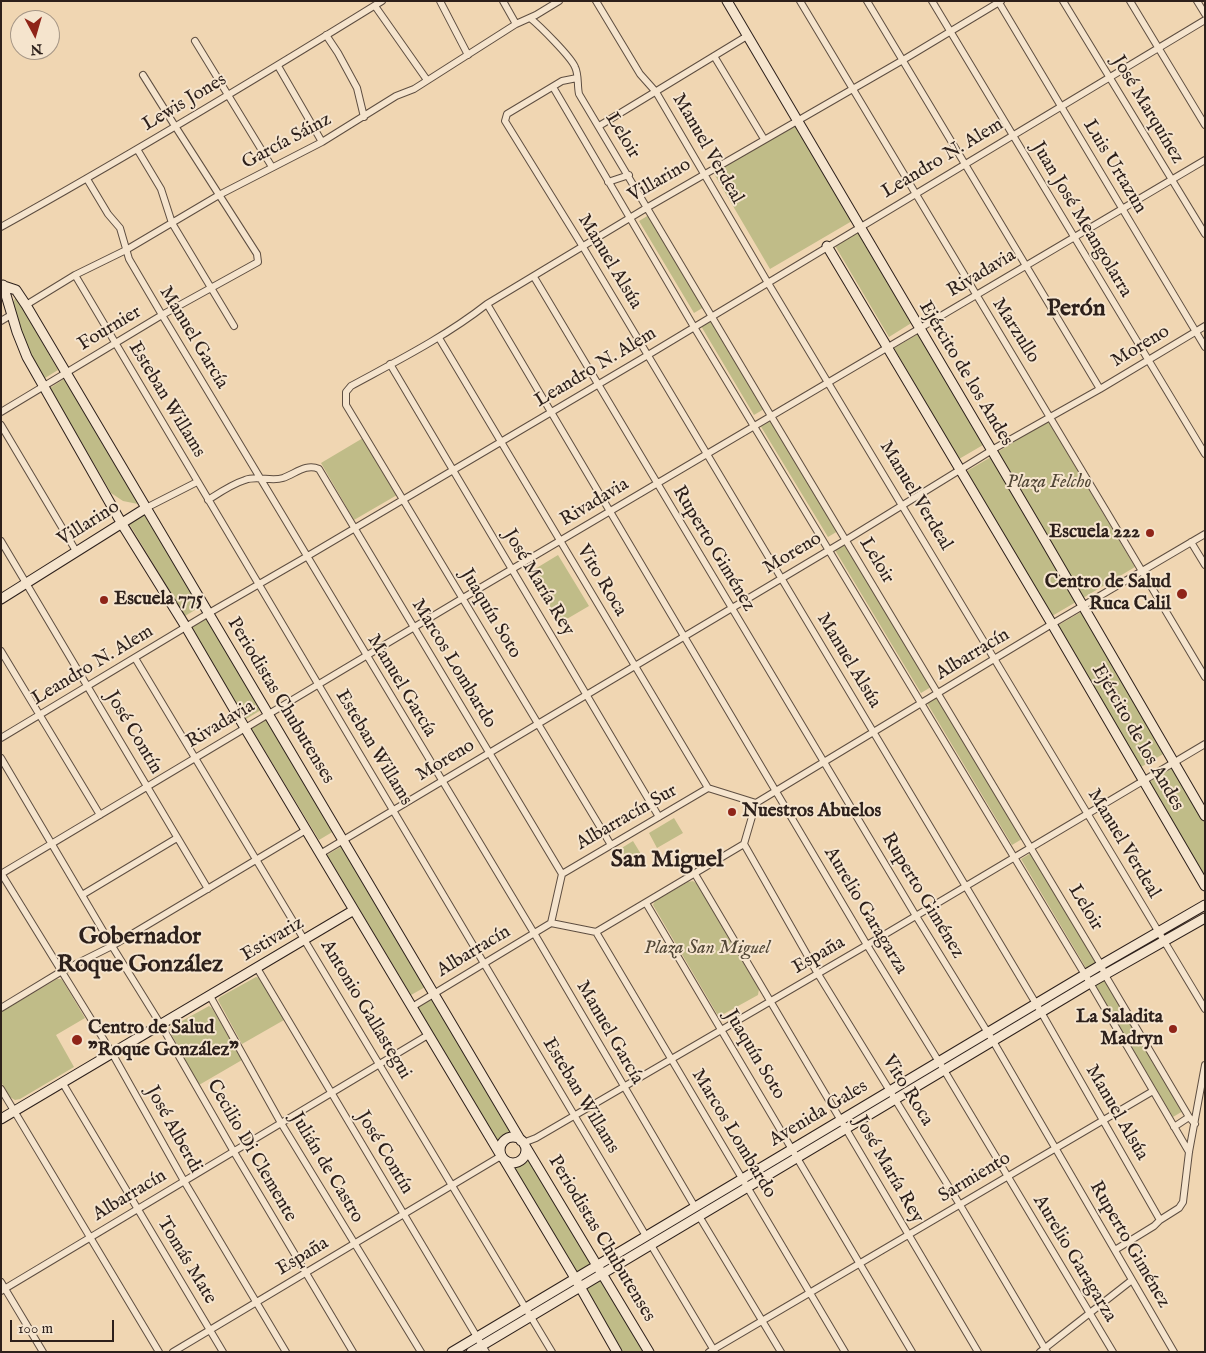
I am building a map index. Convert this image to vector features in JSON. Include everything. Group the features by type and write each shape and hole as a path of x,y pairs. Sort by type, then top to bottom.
{"street":[{"name":"Lewis Jones","path":"1,227 87,179 278,66 382,1"},
{"path":"440,1 468,55"},
{"path":"503,1 516,24"},
{"name":"García Sáinz","path":"26,305 75,276 126,250 219,195 322,142 396,96 414,89 516,24 559,1"},
{"name":"Manuel Verdeal","path":"596,1 640,74 656,92 768,283 829,381 1205,1009"},
{"name":"Marzullo","path":"800,1 1205,677"},
{"path":"867,1 1100,389"},
{"name":"Juan José Meangolarra","path":"932,1 1205,454"},
{"name":"José Marquínez","path":"1063,1 1205,234"},
{"path":"1130,1 1205,125"},
{"path":"1197,1 1205,14"},
{"name":"Villarino","path":"346,398 346,392 350,386 439,338 488,304 648,207 903,60 999,2"},
{"name":"Luis Urtazun","path":"999,2 1205,347"},
{"name":"Ejército de los Andes","path":"728,3 1205,816"},
{"path":"375,6 426,80"},
{"name":"Leloir","path":"530,18 540,26 572,62 575,67 576,85 579,94 648,207 770,416 1101,964 1105,974 1189,1117 1195,1124"},
{"name":"Leandro N. Alem","path":"1,738 209,613 598,385 914,193 1205,20"},
{"path":"326,36 338,53 357,88 364,117"},
{"path":"599,126 747,36"},
{"path":"195,41 272,167"},
{"path":"714,56 764,139"},
{"path":"278,66 322,142"},
{"path":"143,75 219,195"},
{"path":"553,87 562,81 576,78"},
{"name":"Leloir","path":"553,87 694,326 1088,979 1189,1152"},
{"name":"Manuel Alsúa","path":"553,87 506,114 505,121 648,355 1041,1012 1160,1220"},
{"path":"137,149 161,189 172,223 234,326"},
{"name":"Rivadavia","path":"1,873 609,511 1205,160"},
{"path":"608,182 628,176"},
{"name":"Manuel García","path":"87,179 108,214 124,235 126,250 162,315 365,656 534,933 694,1207"},
{"name":"Fournier","path":"1,412 162,315 254,266 259,258 219,195"},
{"name":"Ejército de los Andes","path":"827,246 1052,624 1205,886"},
{"name":"Esteban Willams","path":"75,276 646,1236"},
{"name":"Ruperto Giménez","path":"534,277 823,762 990,1037 1174,1352"},
{"name":"Periodistas Chubutenses","path":"2,284 16,290 26,305 649,1352"},
{"name":"Periodistas Chubutenses","path":"2,284 11,315 27,357 122,524 186,627 428,1035 578,1282 617,1352"},
{"name":"Aurelio Garagarza","path":"488,304 867,945 944,1070 1112,1352"},
{"path":"1,321 11,315"},
{"name":"Moreno","path":"320,854 846,540 991,451 1205,326"},
{"name":"Vito Roca","path":"439,338 708,788"},
{"name":"José María Rey","path":"390,364 659,817"},
{"name":"Juaquín Soto","path":"346,398 346,404 611,845"},
{"path":"1,425 76,551"},
{"name":"Marcos Lombardo","path":"259,478 277,480 307,468 315,467 319,469 562,874"},
{"path":"208,500 248,478 259,478"},
{"name":"Villarino","path":"1,598 146,508 197,482"},
{"name":"Albarracín","path":"756,803 1205,534"},
{"name":"José Contín","path":"1,541 208,889"},
{"path":"1191,542 1205,565"},
{"path":"1,651 100,815"},
{"name":"Antonio Gallastegui","path":"136,658 525,1307 532,1315 552,1352"},
{"name":"España","path":"523,1143 536,1138 818,974 1205,744"},
{"name":"Cecilio Di Clemente","path":"1,758 161,1025 353,1352"},
{"path":"562,874 551,923 596,932 646,903 744,844 756,803 708,788"},
{"name":"Albarracín Sur","path":"562,874 708,788"},
{"path":"1,1008 62,971 112,946 306,830"},
{"path":"82,895 177,838"},
{"name":"Vito Roca","path":"744,844 818,974 960,1205 1044,1351"},
{"name":"José Alberdi","path":"1,873 112,1053 184,1181 286,1352"},
{"name":"José María Rey","path":"695,874 978,1352"},
{"name":"Juaquín Soto","path":"646,903 912,1352"},
{"name":"Avenida Gales","path":"471,1352 484,1348 532,1315 578,1282 598,1264 938,1062 1041,1012 1088,979 1101,964 1205,905"},
{"name":"Estivariz","path":"1,1119 354,910"},
{"name":"Avenida Gales","path":"452,1352 525,1307 578,1282 603,1273 798,1159 944,1070 1036,1004 1088,979 1105,974 1205,918"},
{"name":"Albarracín","path":"412,1007 551,923"},
{"name":"Marcos Lombardo","path":"596,932 749,1187 845,1352"},
{"name":"José Contín","path":"257,968 484,1348"},
{"name":"Julián de Castro","path":"210,996 281,1123 421,1352"},
{"name":"Albarracín","path":"3,1289 428,1035"},
{"path":"1115,1250 1154,1226 1179,1208 1183,1202 1189,1152 1205,1065"},
{"name":"Tomás Mate","path":"62,1082 222,1352"},
{"path":"1,1089 159,1352"},
{"name":"Sarmiento","path":"713,1351 1006,1176 1153,1091"},
{"path":"1174,1127 1189,1117"},
{"path":"514,1137 523,1143 526,1152 521,1160 513,1164 502,1157 500,1146 506,1139 514,1137"},
{"name":"España","path":"173,1352 502,1157"},
{"path":"699,1216 781,1352"},
{"path":"651,1245 713,1351"},
{"path":"1044,1351 1132,1280"},
{"path":"1,1282 3,1289 43,1352"}],"green space":[{"path":"795,123 852,221 770,269 713,172"},
{"path":"649,215 704,307 694,313 639,221"},
{"path":"858,229 913,322 889,337 834,244"},
{"path":"16,297 58,370 45,378 22,332 13,302"},
{"path":"711,320 764,409 754,415 701,326"},
{"path":"918,334 983,445 959,459 894,348"},
{"path":"64,379 138,504 123,501 111,493 50,388"},
{"path":"771,419 838,531 828,537 760,425"},
{"name":"Plaza Felcho","path":"1048,421 1135,567 1083,598 996,453"},
{"path":"363,438 397,495 354,520 321,463"},
{"path":"991,457 1076,602 1052,616 967,471"},
{"path":"143,513 200,607 185,616 128,522"},
{"path":"845,544 931,687 921,693 835,550"},
{"path":"558,555 589,606 560,623 530,572"},
{"path":"1081,612 1165,753 1141,767 1057,626"},
{"path":"204,615 261,710 246,719 189,624"},
{"path":"937,697 1022,839 1012,845 927,703"},
{"path":"266,719 334,831 319,840 251,728"},
{"path":"1173,767 1205,822 1205,877 1149,782"},
{"path":"674,818 683,833 657,848 649,833"},
{"path":"633,841 644,859 631,867 620,849"},
{"path":"342,846 427,986 411,995 327,855"},
{"path":"1031,853 1096,962 1086,968 1021,859"},
{"name":"Plaza San Miguel","path":"693,881 697,884 759,989 758,995 720,1016 717,1014 653,905 655,901"},
{"path":"256,977 260,978 284,1020 242,1044 218,1000 220,997"},
{"path":"1104,978 1183,1111 1173,1117 1094,984"},
{"path":"57,979 63,981 85,1018 56,1035 74,1067 20,1099 15,1100 10,1097 1,1082 1,1012"},
{"path":"432,998 514,1133 505,1136 499,1143 417,1007"},
{"path":"209,1006 212,1008 242,1060 199,1085 169,1030 171,1027"},
{"path":"528,1157 591,1263 576,1273 513,1166 521,1164"},
{"path":"601,1279 644,1352 623,1352 585,1288"}],"place":[{"name":"Escuela 222","path":"1150,533"},
{"name":"Centro de Salud Ruca Calil","path":"1182,594"},
{"name":"Escuela 775","path":"104,600"},
{"name":"Nuestros Abuelos","path":"732,812"},
{"name":"La Saladita Madryn","path":"1173,1029"},
{"name":"Centro de Salud \"Roque González\"","path":"77,1040"}],"district":[{"name":"Perón","path":"1076,310"},
{"name":"San Miguel","path":"667,861"},
{"name":"Gobernador Roque González","path":"140,952"}]}
